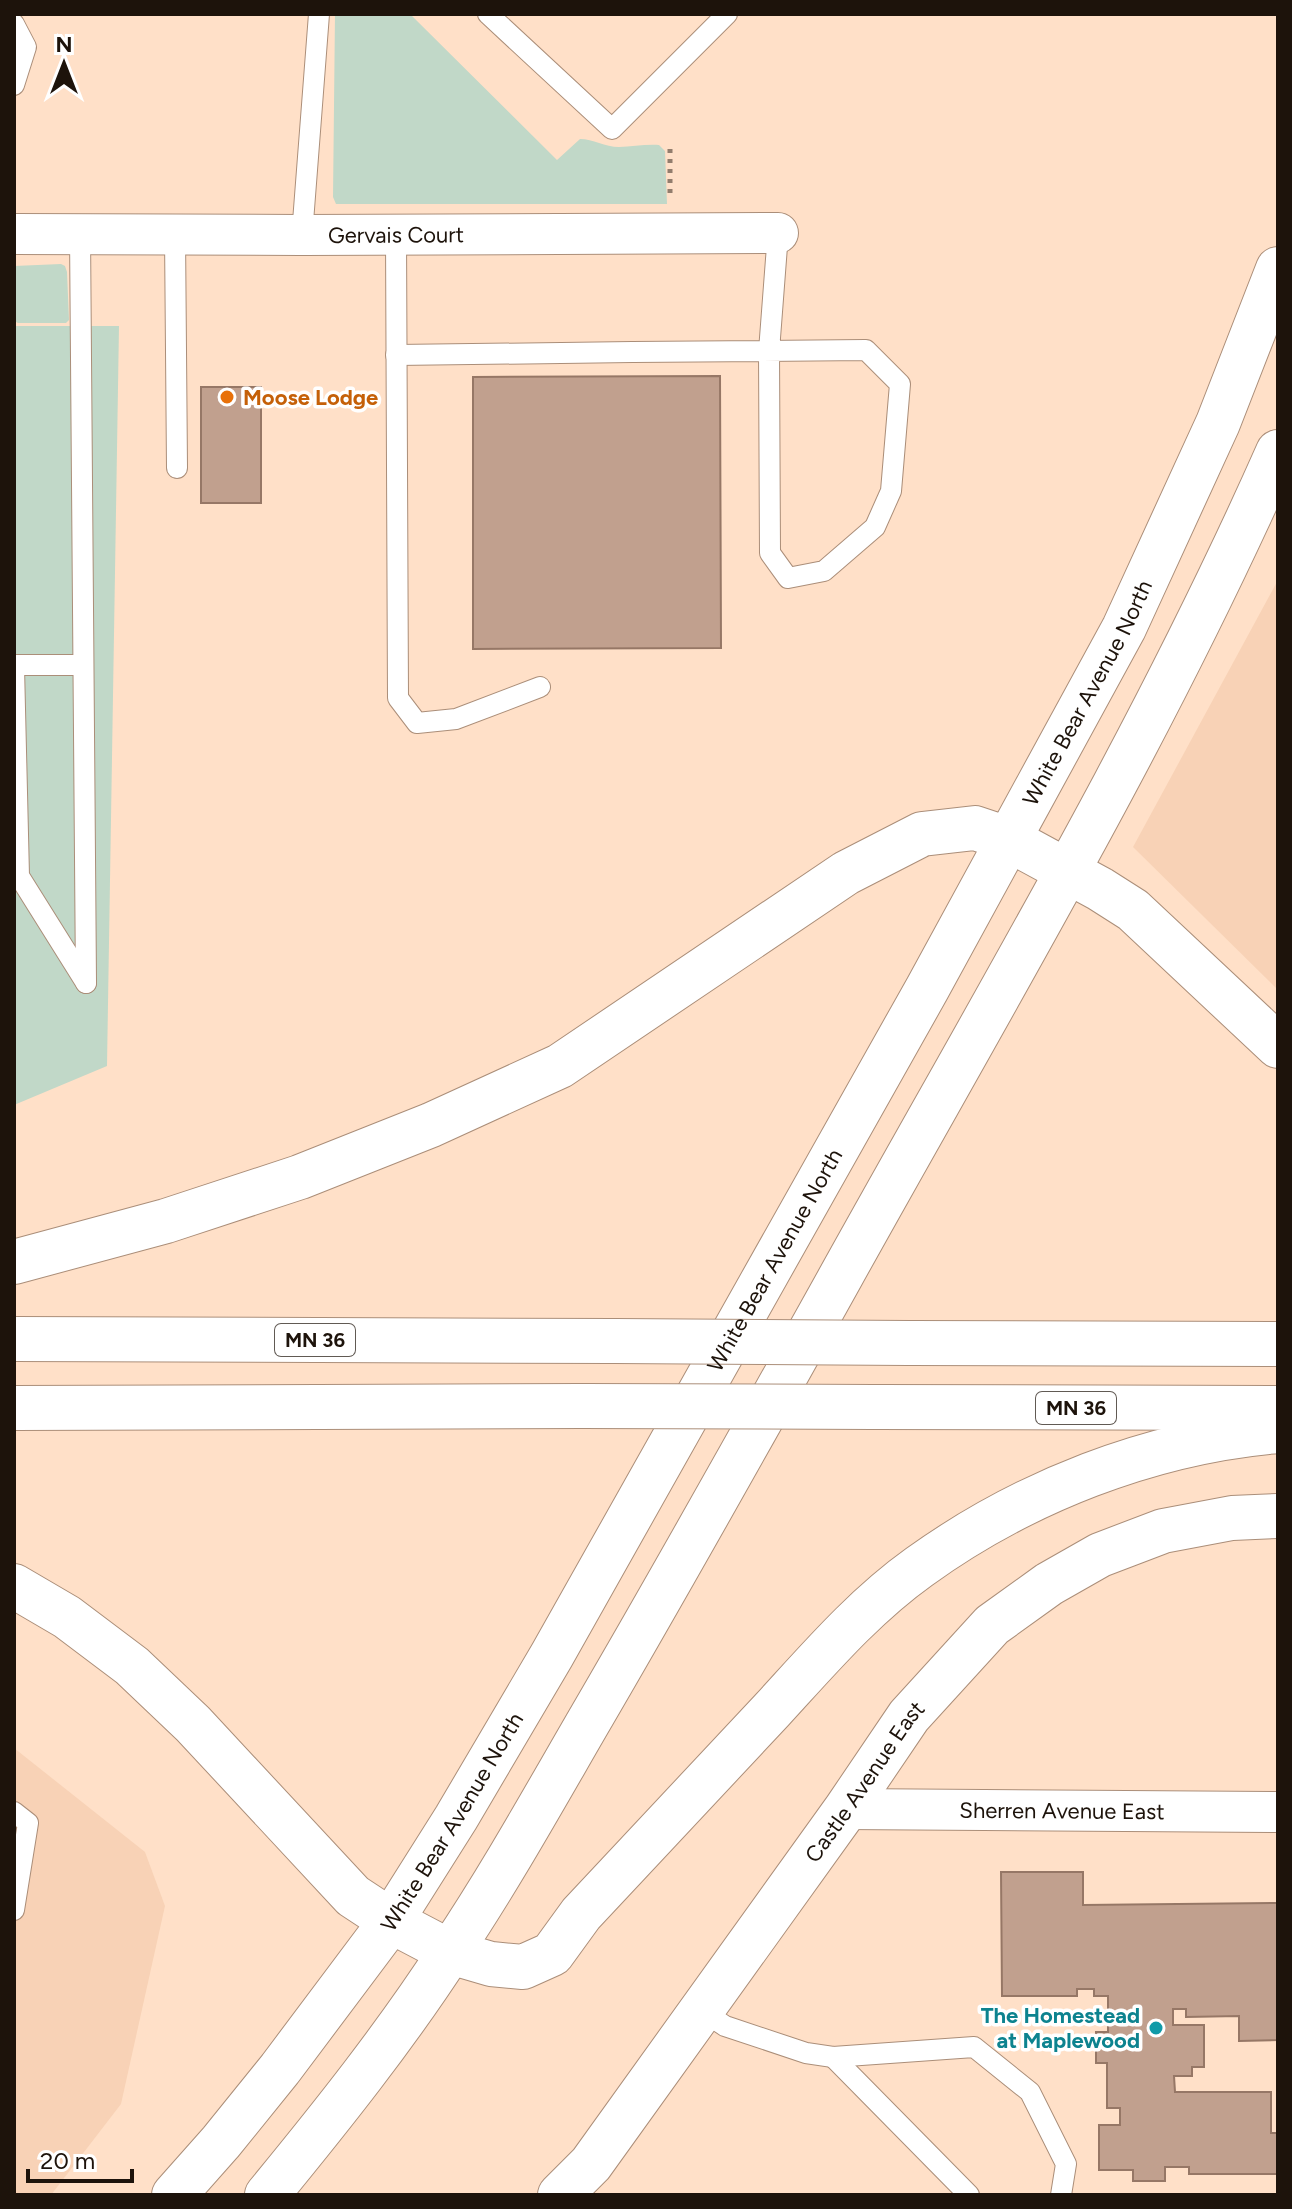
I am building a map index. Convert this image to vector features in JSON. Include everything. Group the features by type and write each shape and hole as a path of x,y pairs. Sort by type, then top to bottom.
{"main road":[{"name":"White Bear Avenue North","path":"174,2195 280,2069 391,1921 552,1655 927,989 1124,628 1218,423 1278,269"},
{"path":"267,2195 319,2132 450,1952 544,1799 670,1582 1143,733 1205,610 1278,452"},
{"path":"14,1262 166,1221 300,1177 431,1125 560,1066 846,873 922,834 975,828 1008,839 1068,871 1133,910 1278,1046"},
{"name":"MN 36","path":"14,1339 1278,1344"},
{"name":"MN 36","path":"14,1408 1278,1408"},
{"path":"14,1586 67,1617 132,1666 193,1724 353,1896 391,1921 450,1952 491,1964 523,1967 552,1954 581,1914 861,1614 919,1567 982,1526 1038,1496 1120,1464 1180,1446 1278,1431"},
{"name":"Castle Avenue East","path":"560,2195 591,2164 918,1706 992,1625 1049,1584 1100,1555 1163,1531 1232,1518 1278,1516"}],"street":[{"name":"Gervais Court","path":"14,234 778,233"},
{"name":"Sherren Avenue East","path":"846,1809 1278,1812"}],"lane":[{"path":"302,235 319,14"},
{"path":"488,14 612,129 727,14"},
{"path":"14,24 26,47 14,85"},
{"path":"80,233 86,983 19,876 14,666 83,665"},
{"path":"396,355 769,351 866,350 900,384 891,491 875,527 824,571 788,578 770,553 769,351 778,233"},
{"path":"175,234 177,468"},
{"path":"396,235 398,698 417,723 456,719 540,687"},
{"path":"14,1812 28,1823 14,1910"},
{"path":"702,2011 725,2026 806,2053 833,2057 974,2047 1030,2092 1066,2164 1061,2195"},
{"path":"833,2057 969,2195"}],"path":[{"path":"670,149 671,234"}],"shaded area":[{"path":"1278,580 1278,990 1133,847"},
{"path":"14,1748 145,1852 165,1906 121,2104 51,2195 14,2195"}],"green space":[{"path":"335,14 410,14 557,160 580,139 614,147 659,145 665,151 667,204 336,204 333,197"},
{"path":"61,264 67,272 69,320 66,323 14,321 14,266"},
{"path":"14,326 119,326 107,1066 14,1105"}],"building":[{"path":"720,376 721,648 473,649 473,377"},
{"path":"201,387 261,387 261,503 201,503"},
{"name":"The Homestead at Maplewood","path":"1001,1872 1083,1872 1083,1905 1278,1903 1278,2040 1239,2041 1239,2016 1186,2017 1186,2009 1173,2009 1173,2025 1204,2025 1204,2067 1192,2067 1192,2076 1174,2076 1175,2092 1271,2092 1271,2133 1278,2133 1278,2174 1189,2174 1189,2167 1165,2167 1165,2181 1133,2181 1133,2170 1099,2170 1099,2125 1120,2125 1120,2108 1107,2108 1107,2063 1096,2063 1096,2032 1108,2032 1108,1996 1094,1996 1094,1989 1077,1989 1077,1996 1002,1996"}],"place":[{"name":"Moose Lodge","path":"227,397"},
{"name":"The Homestead at Maplewood","path":"1156,2028"}]}
